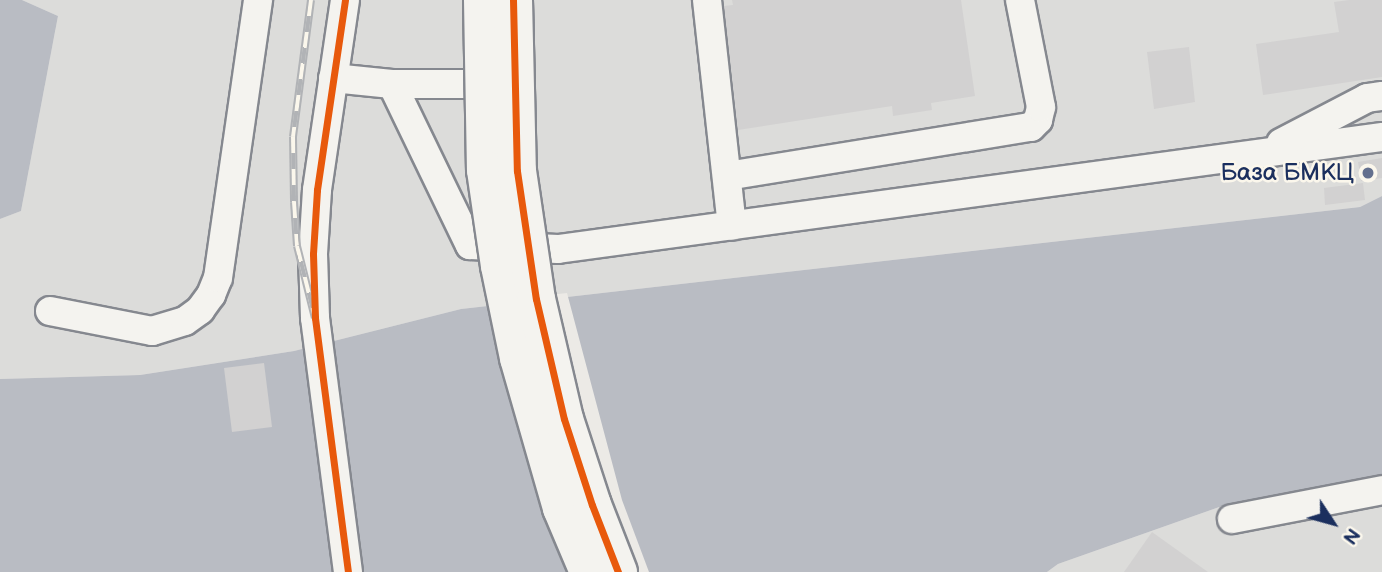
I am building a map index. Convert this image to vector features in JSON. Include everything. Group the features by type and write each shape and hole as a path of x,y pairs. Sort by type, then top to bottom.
{"highway":[{"path":"483,0 486,170 500,266 519,358 559,496 589,572"},
{"path":"513,0 517,171 536,299 564,419 592,505 618,572"}],"street":[{"path":"50,311 152,331 185,321 211,295 218,278 258,0"},
{"path":"345,0 314,225 315,318 348,572"},
{"path":"707,0 732,226"},
{"path":"727,176 1031,127 1038,120 1041,107 1020,0"},
{"path":"333,78 392,83 531,84"},
{"path":"392,83 470,245 558,249 1382,137"},
{"path":"1263,152 1367,98 1382,96"},
{"path":"1232,519 1382,490"}],"shaded area":[{"path":"0,0 22,0 58,16 21,211 0,219"},
{"path":"22,0 1382,0 1382,196 1360,207 461,309 294,351 140,375 0,379 0,219 21,211 58,16"},
{"path":"1382,196 1382,475 1225,505 1058,564 1047,572 0,572 0,379 140,375 294,351 461,309 1360,207"},
{"path":"1382,482 1382,572 1047,572 1058,564 1225,505"}],"pier":[{"path":"567,293 622,500 649,572 572,572 488,302"}],"building":[{"path":"732,0 961,0 975,96 931,103 932,110 893,116 892,106 738,130 724,6 733,5"},
{"path":"1382,0 1382,77 1263,95 1256,44 1339,32 1334,2"},
{"path":"1189,47 1195,102 1154,109 1147,52"},
{"path":"1382,158 1382,178 1361,181 1358,162"},
{"path":"1363,183 1365,200 1325,205 1324,188"},
{"path":"264,363 272,427 232,432 224,368"},
{"path":"1152,532 1208,572 1124,572"}],"railway":[{"path":"311,0 293,137 297,246 315,318"}],"cycle path":[{"path":"345,0 317,190 313,254 315,318 348,572"},
{"path":"513,0 517,171 536,299 564,419 592,505 618,572"}],"place":[{"name":"База БМКЦ","path":"1368,173"}]}
